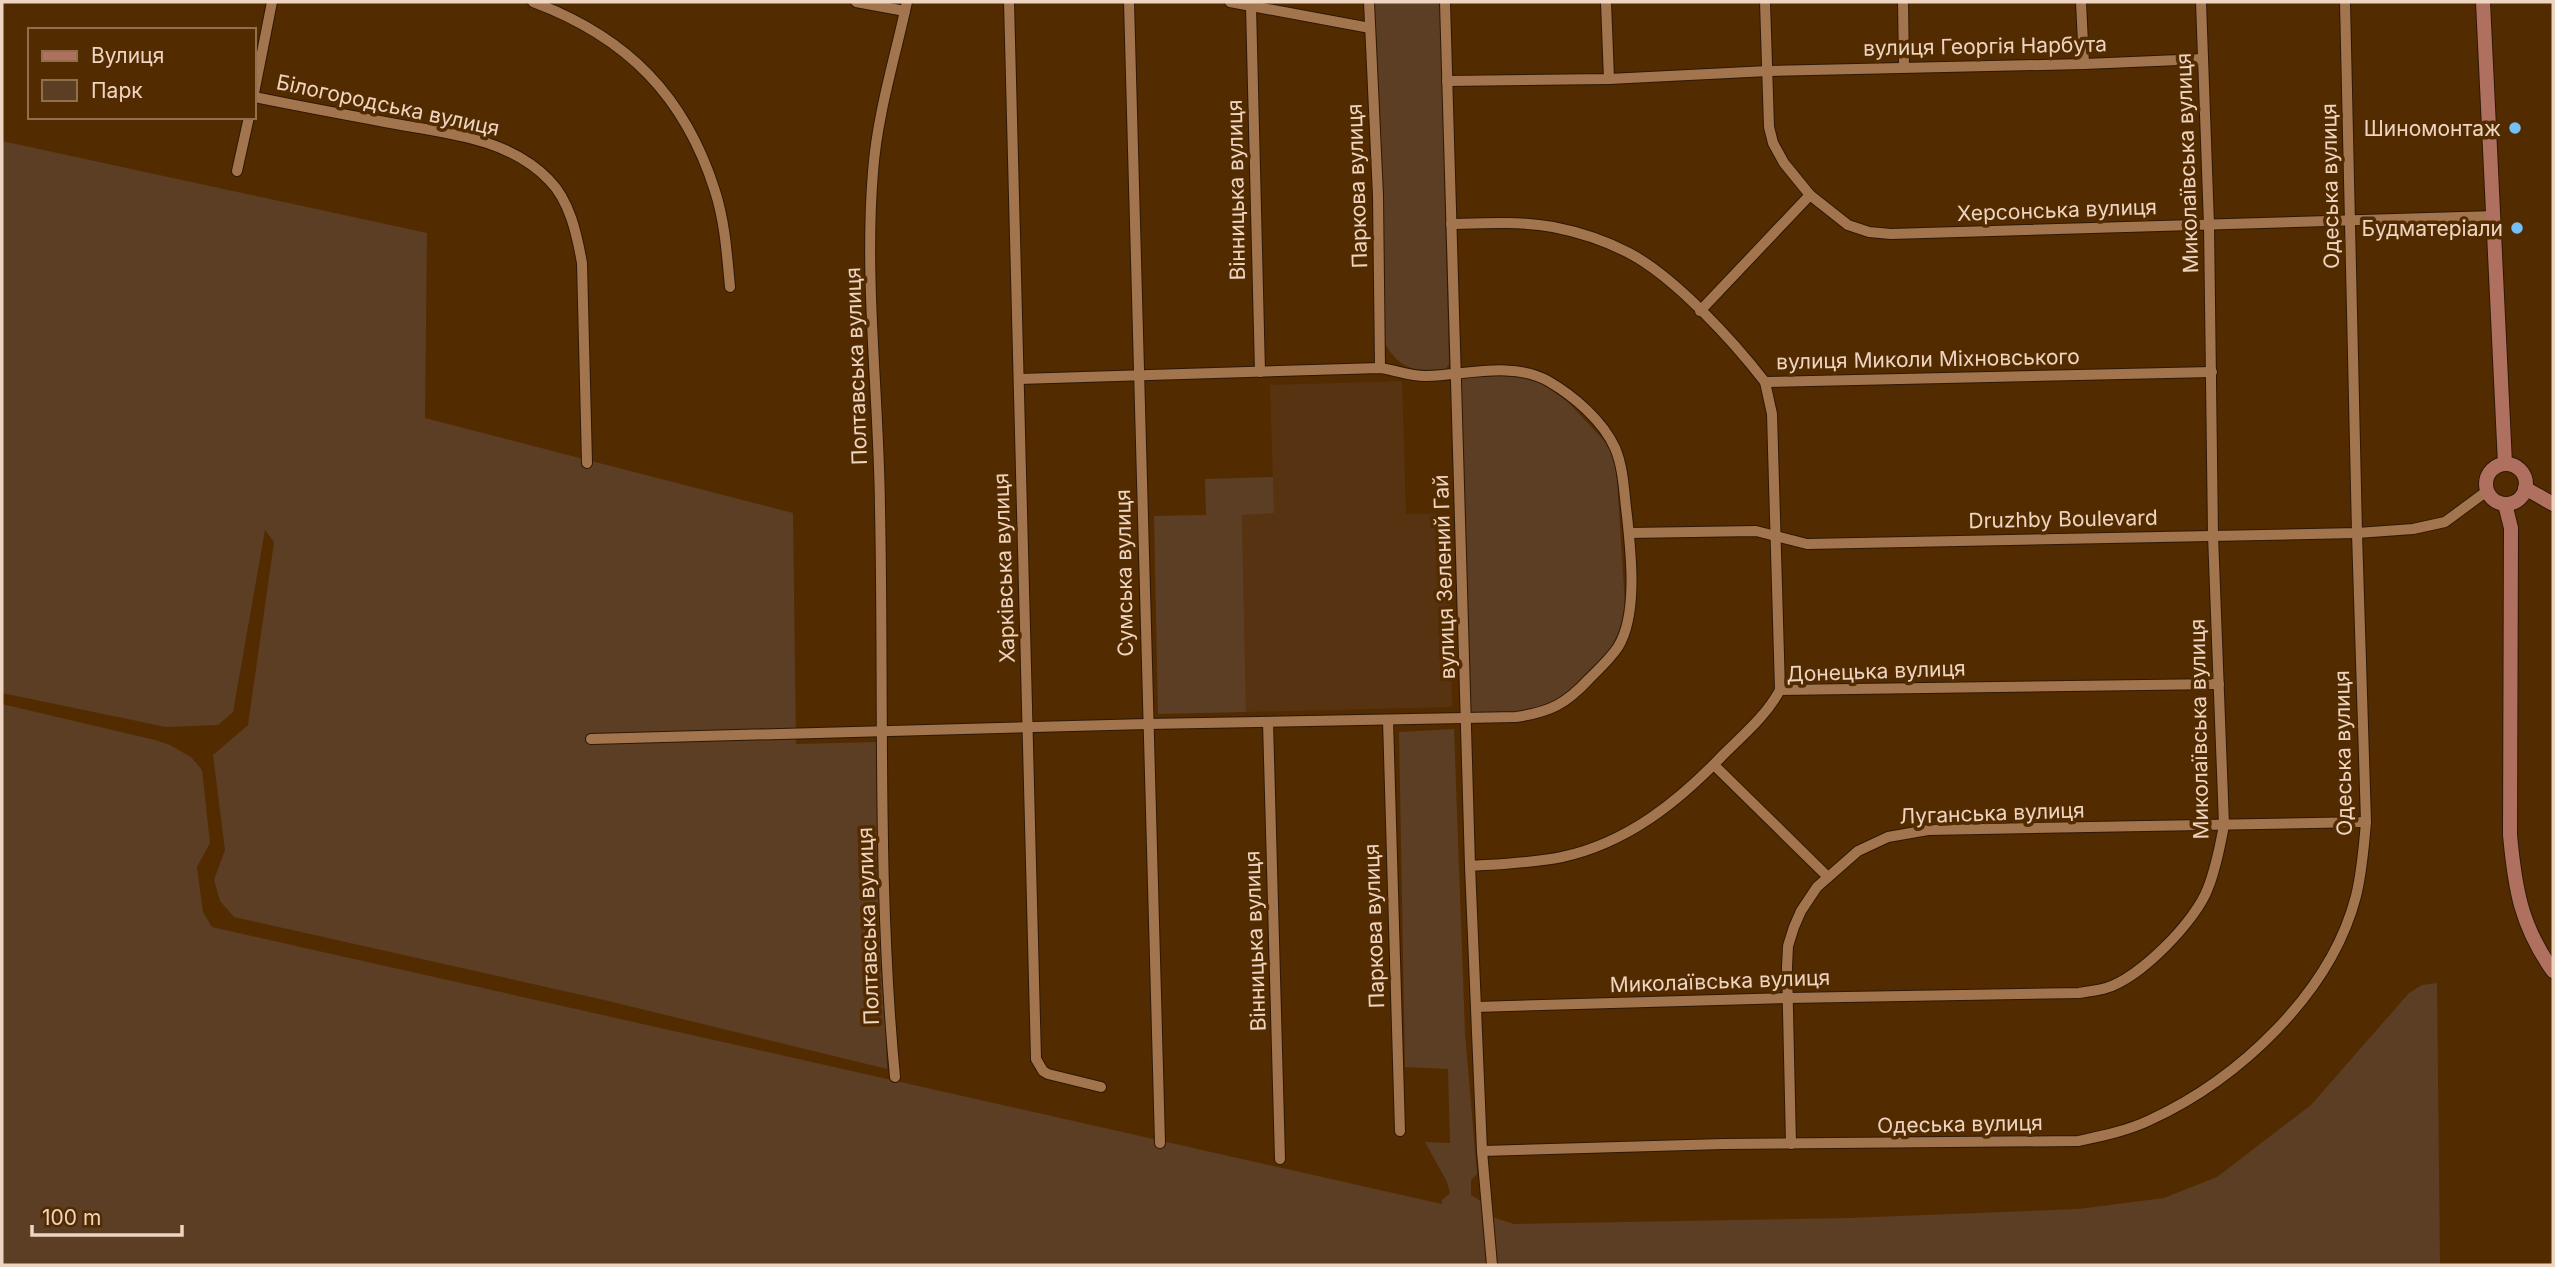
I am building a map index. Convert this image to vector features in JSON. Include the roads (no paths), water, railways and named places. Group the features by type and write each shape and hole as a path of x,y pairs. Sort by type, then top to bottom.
{"main road":[{"path":"2483,2 2505,464"},
{"path":"2505,464 2520,470 2525,488 2517,500 2505,503 2493,499 2487,491 2488,475 2497,466 2505,464"},
{"path":"2525,488 2553,504"},
{"path":"2505,503 2511,528 2510,835 2514,883 2530,934 2553,971"}],"street":[{"path":"256,85 272,2"},
{"path":"533,2 554,10 609,41 633,59 675,104 697,143 716,193 725,239 730,287"},
{"path":"856,2 906,6"},
{"name":"Харківська вулиця","path":"1009,2 1036,1059 1048,1074 1101,1087"},
{"name":"Сумська вулиця","path":"1129,2 1160,1143"},
{"path":"1230,2 1370,29"},
{"name":"Паркова вулиця","path":"1368,2 1378,196 1380,368"},
{"name":"вулиця Зелений Гай","path":"1445,2 1458,372 1470,866 1482,1151 1492,1265"},
{"path":"1606,2 1609,79"},
{"path":"1765,2 1768,71"},
{"path":"1903,2 1904,67"},
{"path":"2081,2 2084,64"},
{"name":"Миколаївська вулиця","path":"1476,1007 2079,993 2107,988 2138,971 2186,923 2207,891 2219,853 2224,825 2213,535 2209,225 2201,2"},
{"name":"Одеська вулиця","path":"1482,1151 2078,1141 2148,1121 2188,1100 2235,1068 2266,1041 2299,1003 2323,969 2343,932 2356,896 2366,822 2345,2"},
{"name":"Полтавська вулиця","path":"895,1077 889,1018 881,732 880,506 871,198 877,135 906,6"},
{"name":"Вінницька вулиця","path":"1251,6 1260,372"},
{"name":"вулиця Георгія Нарбута","path":"1447,81 1609,79 1768,71 2203,59"},
{"name":"Херсонська вулиця","path":"1768,71 1769,127 1773,143 1784,163 1810,195 1848,225 1869,232 1891,234 2495,216"},
{"name":"Білогородська вулиця","path":"256,95 492,144 534,165 552,182 566,206 578,236 582,263 587,463"},
{"path":"237,171 249,119"},
{"path":"1700,311 1810,195"},
{"name":"вулиця Миколи Міхновського","path":"1451,224 1525,223 1582,234 1631,254 1666,279 1700,311 1747,359 1765,382 2211,372"},
{"path":"591,739 1516,717 1550,711 1574,694 1608,659 1618,646 1627,626 1630,609 1629,533 1615,447 1595,419 1560,388 1544,379 1508,371 1419,376 1380,368 1019,379"},
{"path":"1765,382 1772,414 1780,690"},
{"name":"Druzhby Boulevard","path":"1629,533 1756,531 1807,544 2357,533 2413,529 2445,522 2487,491"},
{"name":"Донецька вулиця","path":"1470,866 1559,858 1610,843 1633,831 1658,814 1714,765 1764,714 1780,690 2219,684"},
{"name":"Паркова вулиця","path":"1388,720 1400,1130"},
{"name":"Вінницька вулиця","path":"1268,722 1280,1159"},
{"path":"1714,765 1828,877"},
{"name":"Луганська вулиця","path":"1791,1144 1788,946 1794,927 1809,898 1828,877 1858,851 1872,843 1906,832 2366,822"}],"place":[{"name":"Шиномонтаж","path":"2515,128"},
{"name":"Будматеріали","path":"2517,228"}]}
